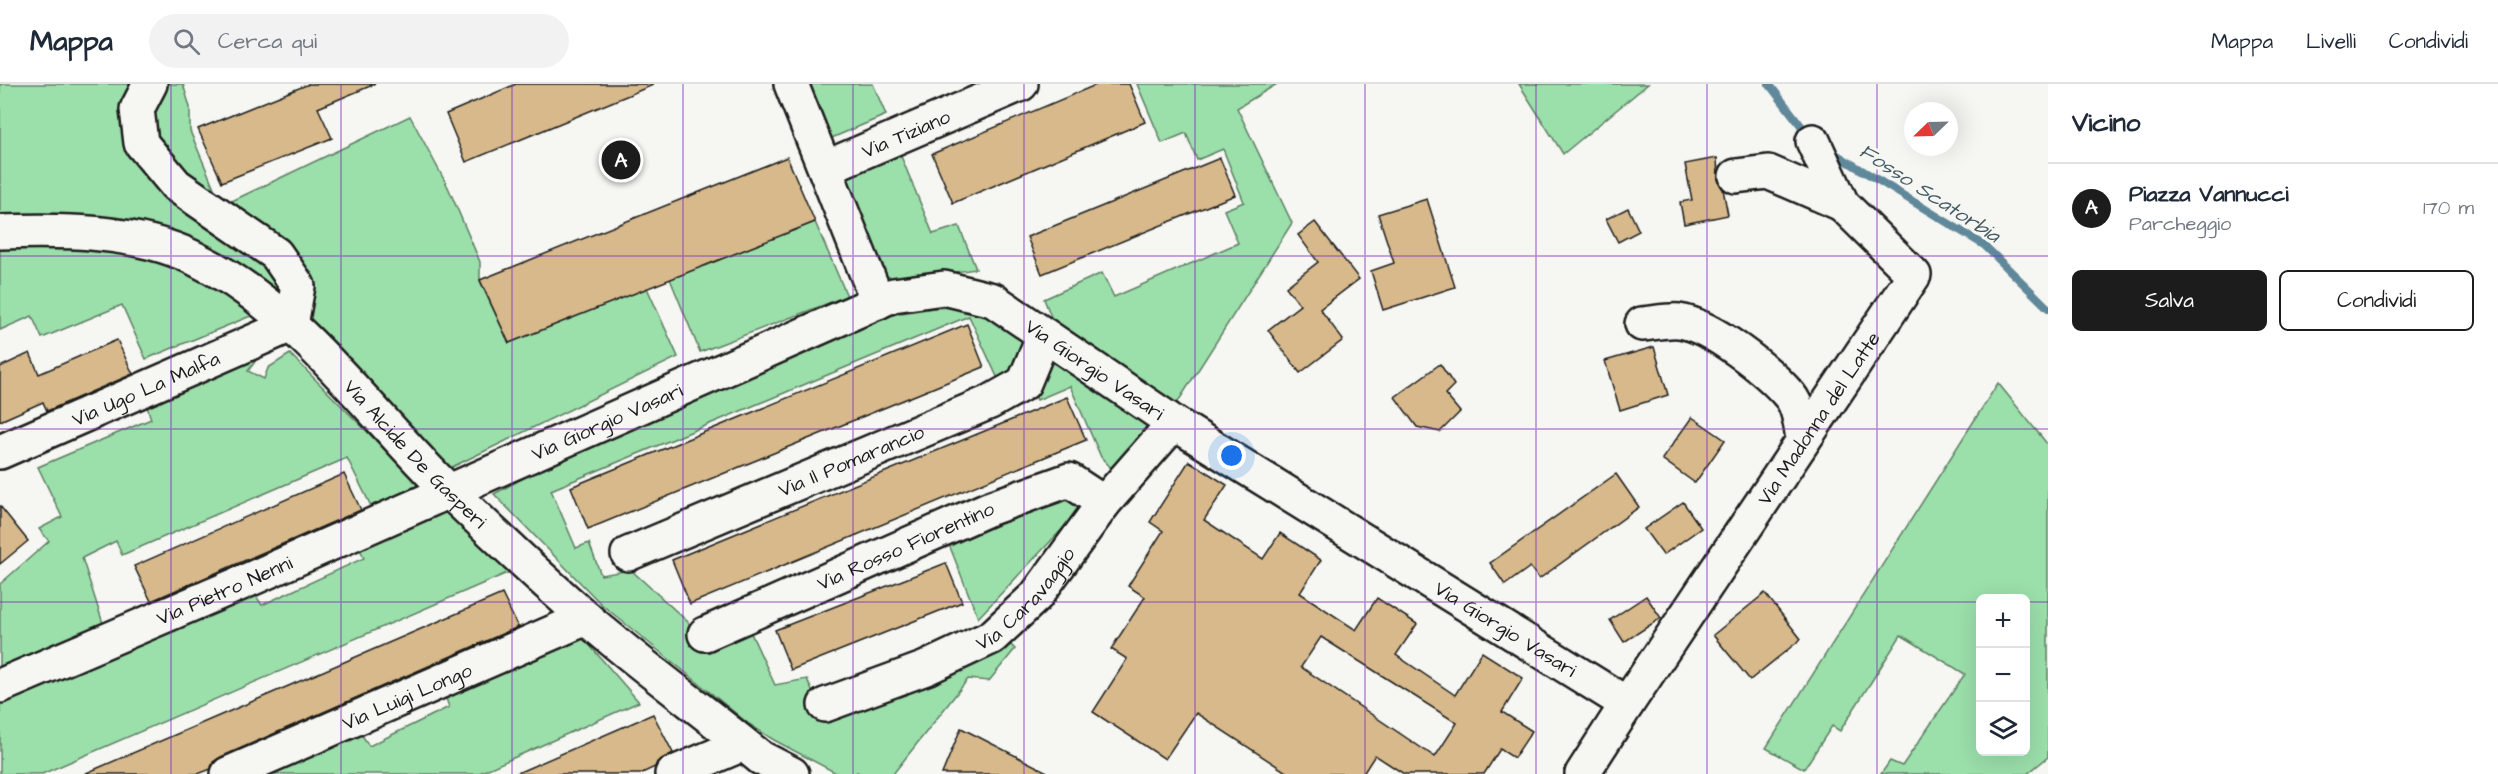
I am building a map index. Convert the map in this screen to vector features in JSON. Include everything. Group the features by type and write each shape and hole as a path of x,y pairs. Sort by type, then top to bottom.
{"street":[{"path":"150,84 137,109 141,143 176,185 276,254 298,286 291,325"},
{"path":"791,84 878,302"},
{"name":"Via Tiziano","path":"825,168 1021,84"},
{"name":"Via Madonna del Latte","path":"1627,704 1914,275 1842,204 1813,141"},
{"path":"1736,176 1768,172 1842,204"},
{"name":"Via Alcide De Gasperi","path":"0,232 48,230 98,233 160,246 192,257 234,281 291,325 449,492 586,618 752,759 792,774"},
{"name":"Via Giorgio Vasari","path":"449,492 893,295 944,288 993,300 1174,423 1627,704"},
{"path":"1642,324 1678,321 1700,327 1756,363 1791,397 1800,418 1803,440"},
{"name":"Via Ugo La Malfa","path":"0,452 291,325"},
{"name":"Via Il Pomarancio","path":"628,554 990,402 1024,383 1044,335"},
{"name":"Via Caravaggio","path":"825,705 926,668 992,637 1036,596 1104,503 1174,423"},
{"name":"Via Rosso Fiorentino","path":"705,634 988,509 1069,480 1104,503"},
{"name":"Via Pietro Nenni","path":"0,686 449,492"},
{"name":"Via Luigi Longo","path":"228,774 586,618"},
{"path":"1582,774 1627,704"},
{"path":"672,774 752,759"}],"green space":[{"path":"0,84 139,84 127,106 246,244 283,282 277,298 216,255 0,222"},
{"path":"162,84 183,84 190,107 190,131 214,188 184,176 153,140 147,113"},
{"path":"805,84 873,84 886,115 827,140"},
{"path":"1137,84 1277,84 1237,108 1292,223 1174,408 1055,327 1044,299 1102,273 1114,297 1238,243 1224,210 1244,202 1223,149 1197,160 1186,133 1162,143"},
{"path":"1519,84 1648,84 1563,154"},
{"path":"410,116 448,187 480,262 480,281 509,343 647,288 678,357 450,468 303,323 286,245 232,201"},
{"path":"894,139 933,234 959,226 976,269 889,282 838,163"},
{"path":"815,222 847,296 700,352 670,279"},
{"path":"0,243 143,252 211,276 258,313 146,359 122,305 42,338 32,316 0,330"},
{"path":"977,306 1029,344 1018,375 999,381 969,316 551,490 576,548 589,543 601,575 631,570 688,622 700,650 749,629 775,685 807,679 822,715 1006,640 1015,649 989,681 968,679 893,774 857,772 838,774 749,724 601,604 494,494 542,468 883,316 933,308"},
{"path":"247,344 257,359 248,371 264,379 268,368 290,354 420,485 372,508 347,458 122,555 116,541 82,558 108,639 246,581 262,605 364,558 353,534 435,498 512,571 42,774 0,774 0,584 49,541 39,529 62,517 38,467 151,419 142,390"},
{"path":"1048,353 1151,421 1112,469 1101,457 1070,386 1037,400 1032,389"},
{"path":"1998,383 2048,445 2048,757 2027,774 1881,774 1890,761 1902,766 1965,674 1901,635 1840,731 1832,726 1804,769 1766,748"},
{"path":"1066,491 1083,507 978,618 948,542"},
{"path":"571,624 639,702 477,774 229,774 353,721 369,746 449,707 440,682"}],"building":[{"path":"309,84 375,84 318,108 332,138 222,182 198,129"},
{"path":"516,84 653,85 466,162 446,114"},
{"path":"1098,84 1129,84 1145,122 953,203 932,154"},
{"path":"787,157 815,222 509,343 480,280"},
{"path":"1220,158 1235,195 1042,274 1027,237"},
{"path":"1717,158 1718,179 1723,189 1728,215 1684,224 1680,202 1692,200 1685,164"},
{"path":"1427,199 1455,287 1383,310 1371,271 1394,263 1378,214"},
{"path":"1628,208 1639,231 1618,242 1606,219"},
{"path":"1315,222 1359,279 1320,309 1343,340 1300,373 1268,330 1300,305 1286,287 1318,262 1298,235"},
{"path":"967,324 984,367 588,529 571,487"},
{"path":"117,340 133,374 47,411 43,402 0,421 0,367 30,353 39,374"},
{"path":"1654,347 1668,395 1620,410 1605,361"},
{"path":"1440,364 1454,385 1445,394 1460,412 1440,432 1417,427 1395,397"},
{"path":"1067,397 1086,440 690,604 672,560"},
{"path":"1692,417 1725,440 1695,483 1662,459"},
{"path":"1189,461 1227,485 1204,520 1263,559 1280,533 1321,560 1300,593 1356,630 1377,598 1417,624 1396,655 1455,695 1482,652 1523,678 1502,712 1532,731 1514,758 1500,749 1484,774 1404,774 1375,755 1363,774 1289,774 1196,713 1165,759 1093,712 1127,659 1111,649 1145,597 1128,586 1163,531 1150,522","holes":["1321,637 1457,723 1435,757 1301,667"]},
{"path":"344,474 361,510 151,601 134,566"},
{"path":"1616,474 1639,507 1539,579 1530,567 1505,585 1490,563"},
{"path":"1683,502 1701,528 1663,555 1644,529"},
{"path":"0,506 28,541 0,564"},
{"path":"946,563 962,602 791,670 775,630"},
{"path":"1765,593 1801,639 1750,680 1713,635"},
{"path":"502,594 518,627 221,757 213,762 211,769 198,774 84,774"},
{"path":"1646,596 1661,618 1624,642 1610,620"},
{"path":"653,714 673,753 657,762 655,767 640,774 515,774"},
{"path":"961,728 1051,774 942,774"}],"waterway":[{"name":"Fosso Scatorbia","path":"1769,84 1809,136"},
{"name":"Fosso Scatorbia","path":"1829,150 1984,245 2048,308"}],"place":[{"name":"Piazza Vannucci","path":"621,160"}]}
